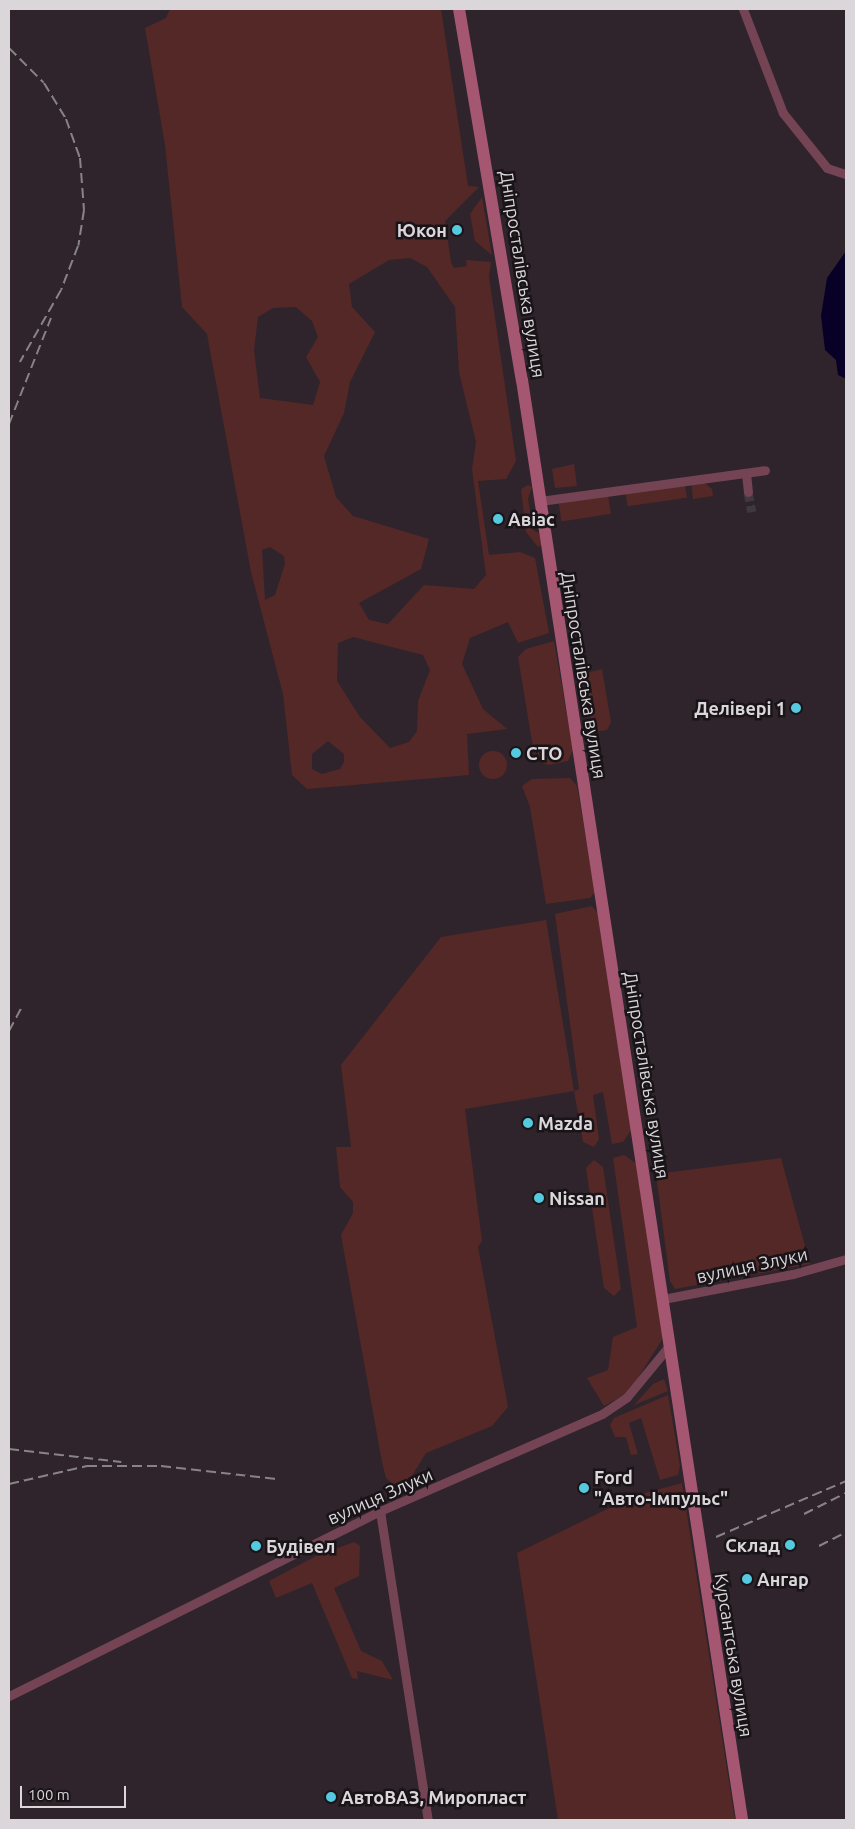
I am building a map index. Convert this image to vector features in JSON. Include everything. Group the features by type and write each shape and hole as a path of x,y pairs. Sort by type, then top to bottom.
{"street":[{"name":"Дніпросталівська вулиця","path":"459,9 540,501 663,1299 668,1347"},
{"path":"743,9 783,113 827,168 846,174"},
{"path":"540,501 765,470"},
{"path":"746,473 748,492"},
{"name":"вулиця Злуки","path":"663,1299 793,1274 846,1258"},
{"name":"вулиця Злуки","path":"9,1696 380,1511 602,1414 628,1397 668,1347"},
{"name":"Курсантська вулиця","path":"668,1347 742,1820"},
{"path":"380,1511 428,1820"}],"shaded area":[{"path":"9,9 846,9 846,1820 9,1820"},
{"path":"170,9 441,9 468,186 479,187 445,221 451,262 454,268 467,266 466,260 491,262 489,277 516,461 506,479 478,481 489,555 520,552 535,558 549,633 518,643 508,622 470,638 462,664 483,709 507,729 467,734 469,775 307,789 292,775 283,694 251,572 207,334 182,307 165,145 145,28 166,18","holes":["410,258 427,267 455,307 459,372 476,442 472,469 486,575 474,589 424,585 388,624 369,620 359,603 421,569 429,539 353,516 336,497 324,456 344,413 350,382 375,332 352,307 349,284 389,260","296,307 312,321 318,337 306,357 320,382 313,405 260,398 254,350 258,317 273,308","270,547 284,556 285,564 275,595 265,600 262,550","353,637 423,655 430,670 418,701 417,731 409,742 390,748 360,717 337,681 338,643","328,741 344,754 344,762 340,769 322,774 312,769 312,754"]},
{"path":"482,197 492,255 475,241 470,214"},
{"path":"846,251 846,379 838,375 836,360 825,350 821,316 827,278"},
{"path":"574,464 577,486 555,488 552,469"},
{"path":"691,481 702,481 712,489 713,496 693,499"},
{"path":"685,484 687,498 628,506 626,492"},
{"path":"528,485 532,487 528,499 533,530 539,533 542,545 538,547 526,532 521,489"},
{"path":"608,495 611,514 562,522 559,503"},
{"path":"567,586 578,657 579,667 564,588"},
{"path":"554,641 573,750 568,761 549,765 539,762 533,748 518,657 526,649"},
{"path":"602,669 611,722 607,730 593,732 583,674"},
{"path":"493,751 503,755 507,765 503,775 493,779 483,775 479,765 483,755"},
{"path":"570,778 577,786 595,892 590,898 546,904 530,807 522,786 532,779"},
{"path":"592,906 598,913 632,1129 623,1142 612,1144 603,1092 593,1095 599,1139 594,1147 583,1142 574,1091 579,1089 555,914"},
{"path":"546,920 574,1091 465,1109 482,1241 478,1247 508,1407 492,1426 426,1453 402,1492 386,1478 382,1462 341,1235 353,1213 353,1202 340,1187 336,1147 351,1147 341,1065 441,937"},
{"path":"624,1155 637,1164 663,1338 629,1392 604,1406 587,1378 608,1370 613,1337 637,1327 613,1158"},
{"path":"781,1158 810,1264 675,1289 670,1281 656,1174"},
{"path":"594,1160 603,1167 621,1289 614,1296 604,1288 586,1168"},
{"path":"664,1379 668,1391 634,1405 653,1384"},
{"path":"668,1395 680,1466 678,1475 660,1480 641,1418 629,1423 638,1454 631,1455 626,1437 615,1437 610,1425 614,1418"},
{"path":"682,1483 735,1820 558,1820 517,1553 634,1496"},
{"path":"354,1542 360,1546 359,1576 334,1588 361,1651 382,1661 393,1680 357,1671 358,1679 352,1678 312,1583 276,1598 269,1581 316,1556"}],"tunnel":[{"path":"748,492 752,512"}],"railway":[{"path":"9,48 44,83 66,119 80,158 84,210 78,246 61,290 20,362"},
{"path":"9,424 51,318"},
{"path":"9,1031 22,1007"},
{"path":"9,1449 121,1462"},
{"path":"9,1484 87,1466 161,1466 276,1479"},
{"path":"716,1537 846,1481"},
{"path":"804,1514 846,1493"},
{"path":"819,1546 846,1532"}],"place":[{"name":"Юкон","path":"457,230"},
{"name":"Авіас","path":"498,519"},
{"name":"Делівері 1","path":"796,708"},
{"name":"СТО","path":"516,753"},
{"name":"Mazda","path":"528,1123"},
{"name":"Nissan","path":"539,1198"},
{"name":"Ford \"Авто-Імпульс\"","path":"584,1488"},
{"name":"Склад","path":"790,1545"},
{"name":"Будівел","path":"256,1546"},
{"name":"Ангар","path":"747,1579"},
{"name":"АвтоВАЗ, Миропласт","path":"331,1797"}]}
